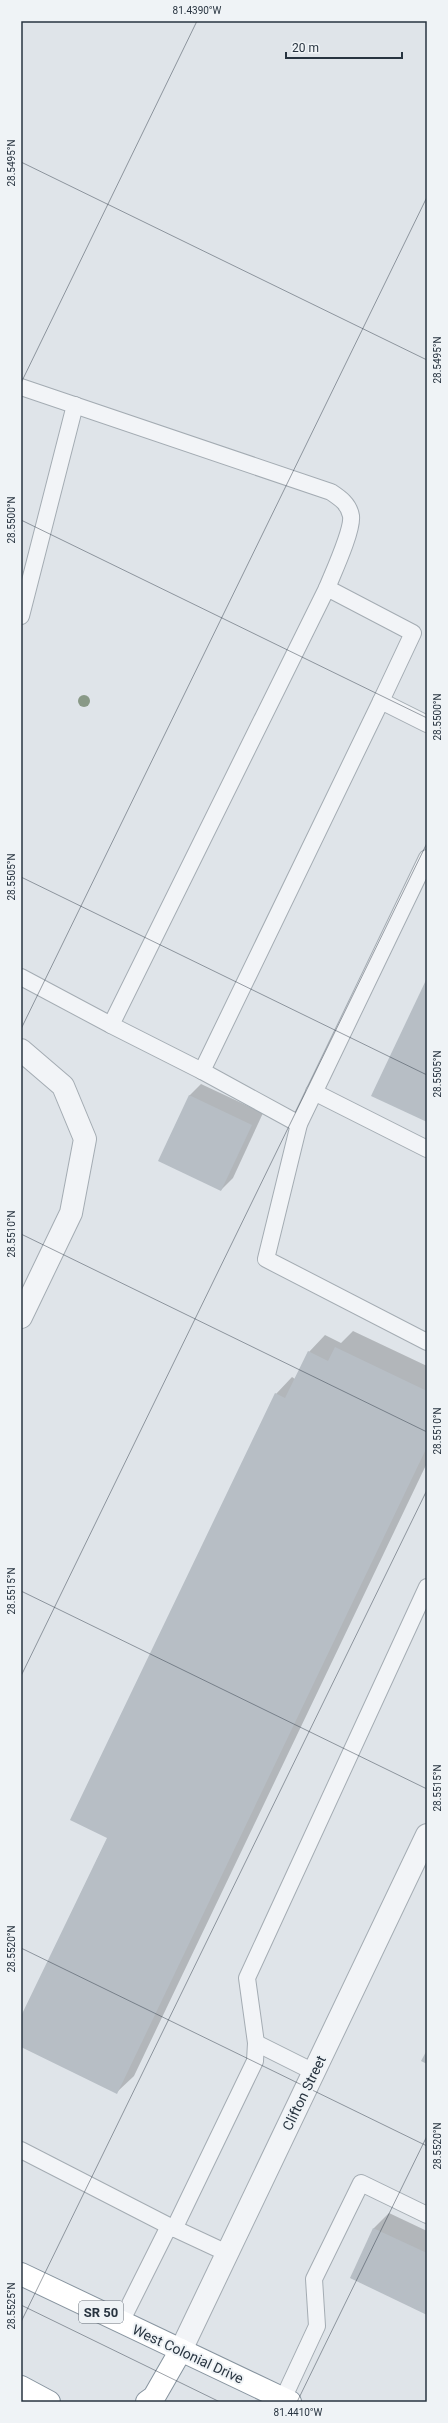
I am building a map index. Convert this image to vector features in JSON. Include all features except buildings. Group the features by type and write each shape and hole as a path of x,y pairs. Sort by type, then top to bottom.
{"highway":[{"name":"West Colonial Drive","path":"21,2274 287,2400"},
{"path":"147,2402 154,2397 181,2350"},
{"path":"21,2387 49,2402"}],"street":[{"path":"21,1050 63,1086 85,1139 71,1213 21,1317"},
{"name":"Clifton Street","path":"181,2350 427,1835"}],"lane":[{"path":"21,387 324,490 344,500 351,516 348,531 327,588 111,1025"},
{"path":"21,616 75,405"},
{"path":"202,1071 413,633 327,588"},
{"path":"381,701 427,724"},
{"path":"427,858 299,1124 266,1259 427,1342"},
{"path":"21,977 202,1071 299,1124"},
{"path":"314,1092 427,1149"},
{"path":"121,2322 172,2228 255,2061 256,2043 247,1978 427,1587"},
{"path":"256,2043 314,2072"},
{"path":"21,2150 172,2228 227,2253"},
{"path":"287,2400 317,2326 314,2279 361,2183 427,2215"}]}
